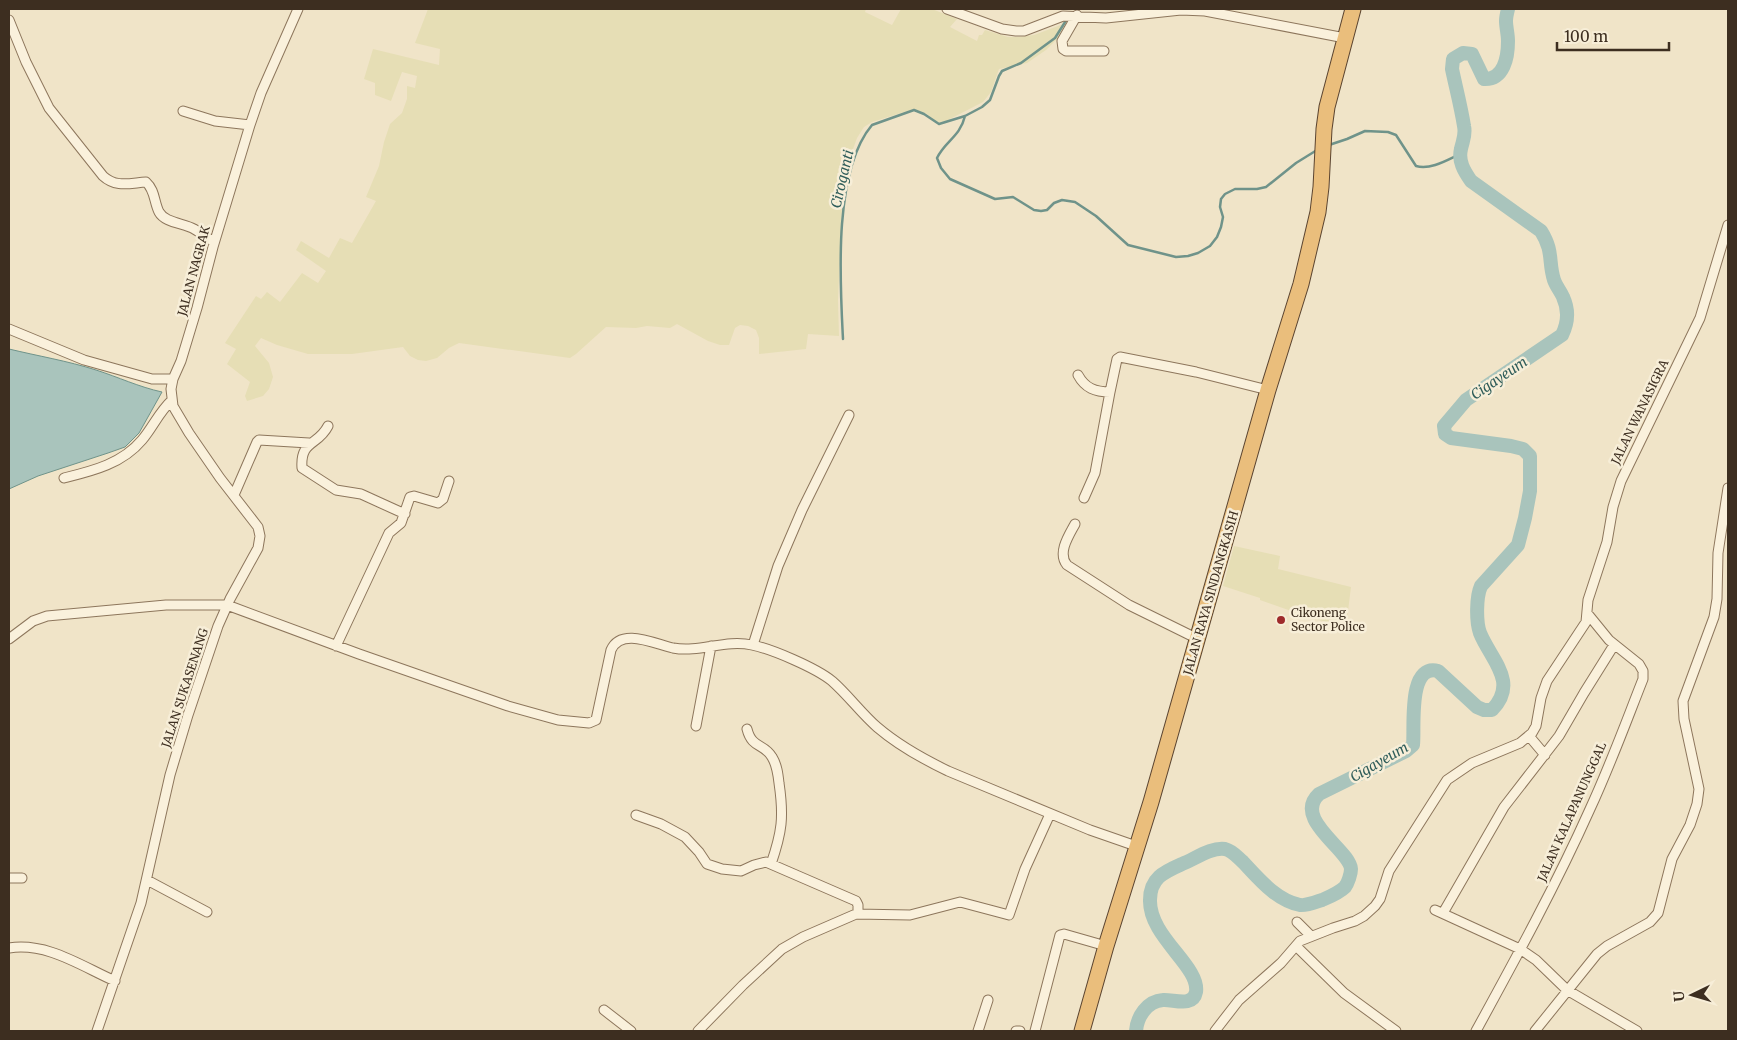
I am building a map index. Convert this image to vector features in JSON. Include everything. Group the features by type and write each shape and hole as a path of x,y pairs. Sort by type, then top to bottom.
{"highway":[{"name":"JALAN RAYA SINDANGKASIH","path":"1082,1031 1136,846 1151,802 1300,284 1316,220 1321,187 1327,107 1354,9"}],"street":[{"name":"JALAN NAGRAK","path":"173,379 181,361 214,241 250,125 261,93 298,9"},
{"path":"947,9 1002,29 1016,31 1024,31 1063,16 1181,10 1205,11 1345,38"},
{"path":"1077,15 1062,42 1063,49 1066,51 1104,51"},
{"path":"9,20 26,62 50,108 103,176 110,182 117,184 146,182 152,190 160,214 192,227 208,240 214,241"},
{"path":"184,111 215,121 250,125"},
{"name":"JALAN WANASIGRA","path":"1531,738 1547,681 1589,615 1588,600 1607,542 1613,506 1621,481 1700,318 1728,225"},
{"path":"9,329 84,360 152,379 173,379"},
{"path":"1084,498 1095,473 1116,359 1120,357 1196,372 1268,390"},
{"path":"1078,375 1086,386 1091,389 1110,392"},
{"name":"JALAN SUKASENANG","path":"97,1031 139,912 166,793 209,649 228,605 255,553 260,536 258,527 189,433 173,406 171,389 173,379"},
{"path":"64,478 112,464 142,440 158,415 172,400"},
{"path":"753,645 769,592 785,550 802,510 849,415"},
{"path":"328,426 324,434 306,448 302,465 304,470 336,490 361,494 405,514"},
{"path":"234,495 257,442 260,440 310,444"},
{"path":"336,646 389,533 399,526 412,496 437,503 440,502 449,482"},
{"path":"1535,1031 1601,950 1639,929 1656,917 1672,859 1695,813 1699,789 1684,719 1684,701 1714,617 1717,599 1718,553 1728,488"},
{"path":"1076,524 1065,544 1063,560 1067,566 1129,605 1198,639"},
{"path":"9,639 33,621 47,616 166,605 228,605 336,646 508,706 558,720 589,723 594,722 598,715 611,650 616,642 629,638 683,649 730,643 753,645 805,665 824,675 883,732 929,762 1050,814 1136,846"},
{"name":"JALAN KALAPANUNGGAL","path":"1476,1031 1556,882 1591,808 1643,679 1643,671 1639,664 1614,645 1589,615"},
{"path":"1614,645 1580,698 1559,736 1504,807 1439,912 1520,949 1536,960 1567,990 1637,1031"},
{"path":"696,726 711,646"},
{"path":"747,729 751,740 773,757 778,772 783,818 779,840 771,864"},
{"path":"1215,1031 1239,1000 1281,963 1300,941 1355,922 1378,904 1389,871 1446,780 1472,763 1531,738 1545,755"},
{"path":"698,1031 782,949 803,937 858,913 910,914 960,902 1009,915 1025,869 1050,814"},
{"path":"636,815 661,824 685,838 699,852 706,864 722,869 741,871 763,862 771,864 856,902 858,913"},
{"path":"9,878 22,878"},
{"path":"147,880 207,912"},
{"path":"1297,922 1311,936"},
{"path":"1035,1031 1060,935 1064,934 1106,946"},
{"path":"1296,946 1344,993 1396,1031"},
{"path":"9,948 44,949 115,981"},
{"path":"978,1031 988,1000"},
{"path":"604,1010 631,1031"}],"shaded area":[{"path":"428,9 866,9 865,12 892,25 901,9 932,9 957,19 950,27 977,41 979,35 982,35 985,30 1008,37 1019,37 1034,35 1066,23 1057,39 1046,50 1027,63 999,69 991,92 983,102 946,121 935,121 927,114 914,109 872,122 864,127 857,138 852,152 842,206 838,300 839,336 808,334 806,349 759,354 759,338 756,330 748,326 740,325 735,328 729,345 720,345 708,341 677,324 670,328 647,326 636,328 606,327 570,358 459,343 449,348 437,358 426,361 410,356 403,347 352,354 308,354 261,338 255,346 269,363 273,377 269,389 263,396 247,401 245,396 250,382 227,364 236,349 225,343 256,296 261,299 267,292 280,302 302,273 318,283 326,271 296,250 301,241 329,258 340,238 352,243 376,201 366,197 379,166 390,124 402,113 407,99 407,86 415,88 417,76 402,72 391,101 375,95 375,83 364,79 373,49 439,65 440,49 415,43"},
{"path":"1234,546 1280,556 1278,569 1351,587 1346,627 1311,618 1223,586"}],"water":[{"path":"9,349 64,361 162,392 139,433 125,447 38,476 9,489"}],"waterway":[{"name":"Cigayeum","path":"1136,1031 1138,1020 1152,1003 1163,1000 1187,1001 1191,1000 1196,992 1195,982 1190,972 1165,939 1152,914 1150,900 1152,886 1159,877 1169,870 1203,854 1225,849 1235,854 1268,888 1283,899 1305,905 1334,895 1345,887 1351,869 1348,861 1317,824 1312,814 1313,804 1319,794 1406,751 1413,745 1417,687 1421,677 1428,671 1438,671 1477,707 1484,710 1492,710 1500,700 1503,680 1496,662 1480,633 1477,603 1481,586 1518,545 1530,491 1530,456 1523,449 1511,446 1451,438 1445,434 1444,426 1466,400 1562,335 1566,326 1567,316 1565,302 1552,273 1548,245 1541,231 1471,181 1461,162 1460,153 1465,129 1452,69 1453,59 1463,53 1472,54 1484,79 1496,76 1506,60 1508,41 1506,16 1508,9"},
{"name":"Ciroganti","path":"843,339 841,258 845,198 859,145 872,125 914,110 939,124 965,116 982,107 990,100 1002,71 1021,63 1055,38 1067,19"},
{"path":"965,116 960,129 937,158 941,168 950,179 995,199 1013,197 1034,210 1047,210 1054,203 1062,200 1075,202 1096,216 1128,245 1176,257 1198,253 1210,246 1217,237 1221,227 1223,217 1220,207 1221,199 1225,194 1235,189 1266,187 1296,163 1317,150"},
{"path":"1329,145 1365,131 1388,132 1396,135 1416,166 1433,166 1460,154"}],"place":[{"name":"Cikoneng Sector Police","path":"1281,620"}]}
